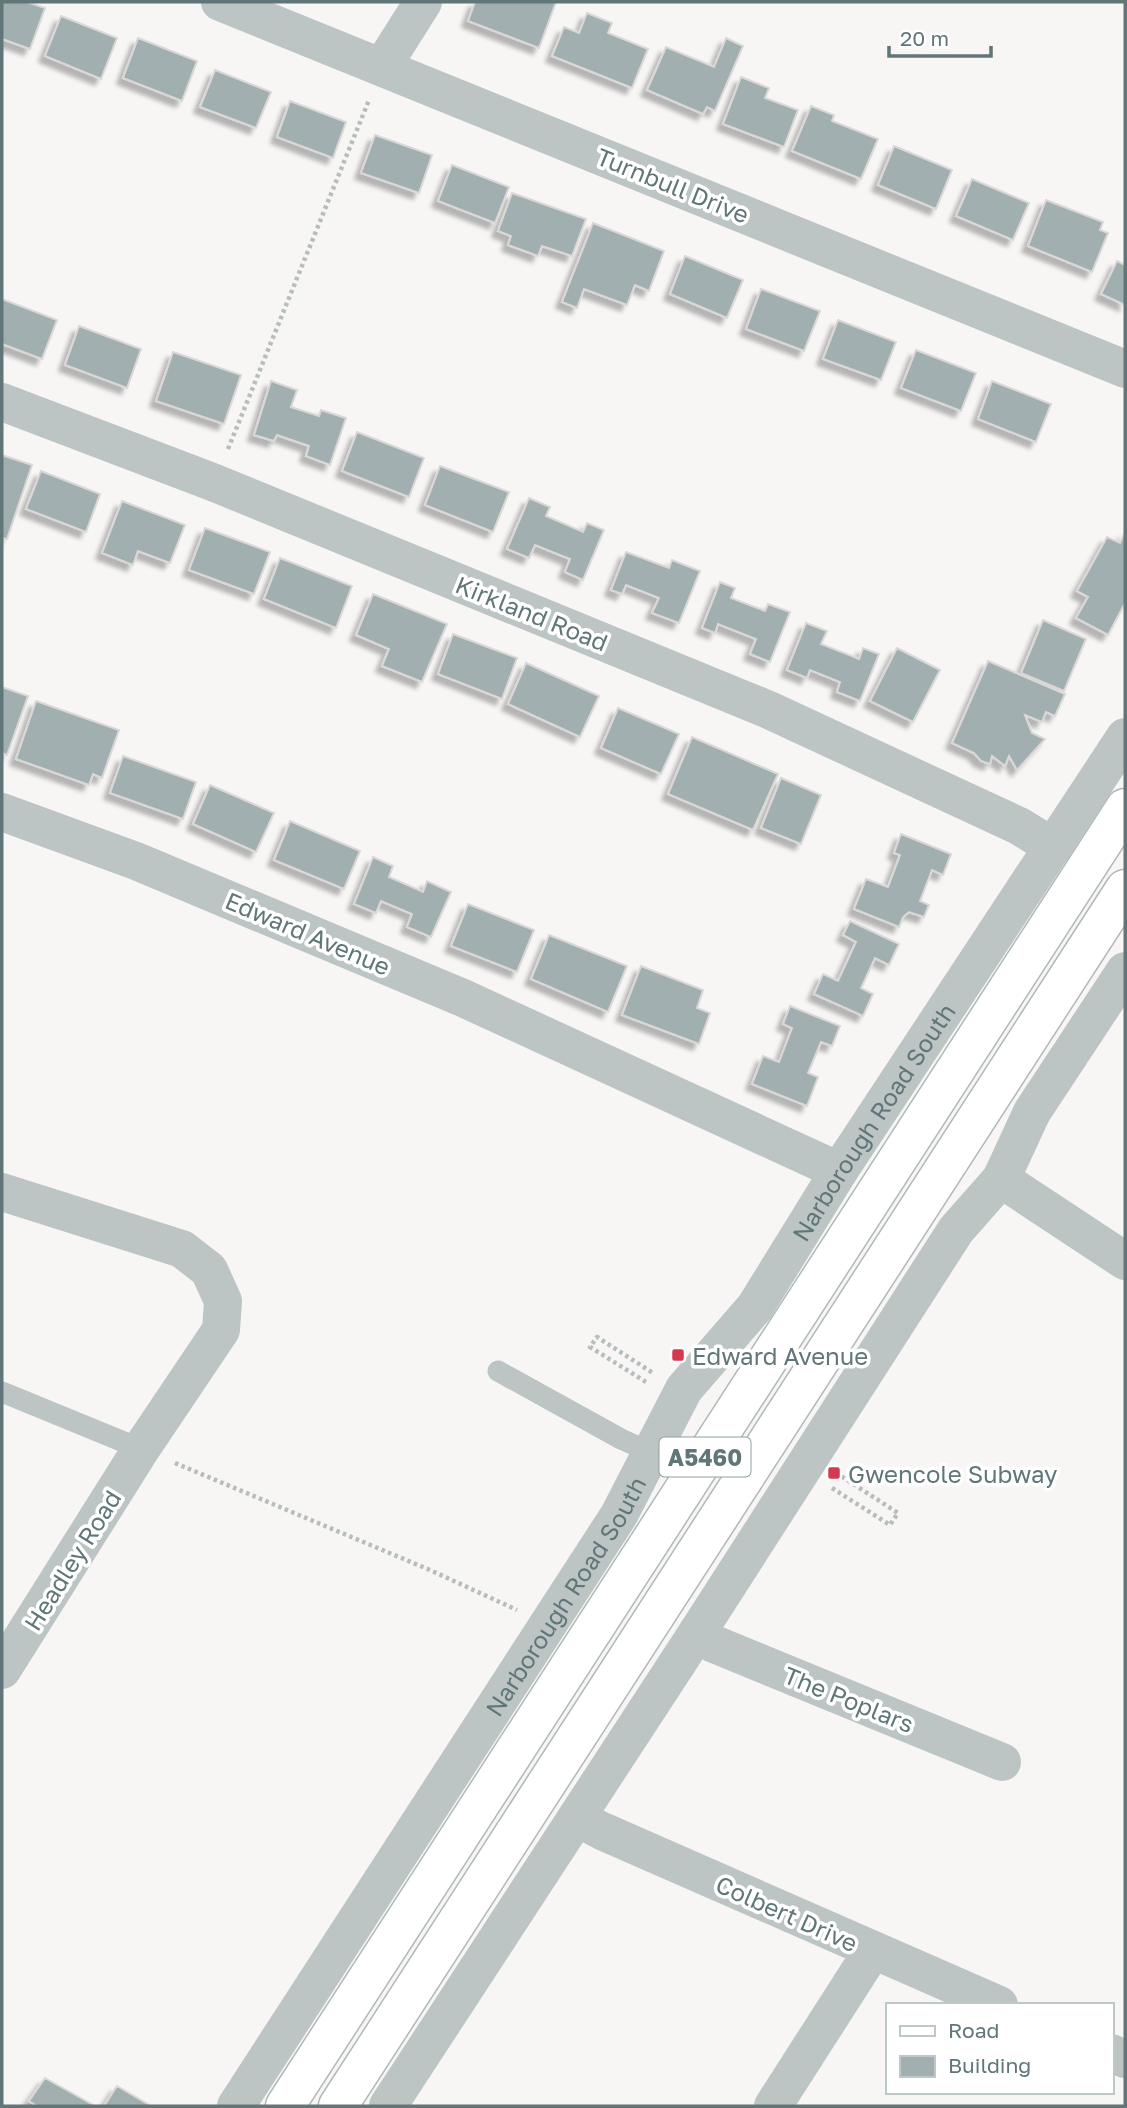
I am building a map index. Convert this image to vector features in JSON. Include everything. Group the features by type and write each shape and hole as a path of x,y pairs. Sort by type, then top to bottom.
{"main road":[{"name":"Narborough Road South","path":"285,2106 1125,808"},
{"name":"A5460","path":"338,2106 1125,889"}],"street":[{"name":"Turnbull Drive","path":"220,2 1125,369"},
{"path":"382,66 423,2"},
{"name":"Kirkland Road","path":"2,402 215,483 769,710 1018,826 1053,847"},
{"name":"Narborough Road South","path":"236,2106 619,1515 684,1389 755,1307 839,1171 1125,737"},
{"name":"Edward Avenue","path":"2,811 136,860 463,998 839,1171"},
{"path":"387,2106 577,1818 956,1230 1001,1179 1032,1112 1125,971"},
{"path":"1001,1179 1125,1261"},
{"name":"Headley Road","path":"2,1192 182,1249 209,1270 223,1301 221,1330 4,1660"},
{"name":"The Poplars","path":"697,1633 715,1644 1002,1762"},
{"name":"Colbert Drive","path":"577,1818 994,2003"},
{"path":"773,2106 873,1950"}],"lane":[{"path":"498,1371 621,1439 650,1452"},
{"path":"2,1392 141,1450"}],"path":[{"path":"215,483 382,66"},
{"path":"650,1385 590,1347 597,1337 656,1374"},
{"path":"141,1450 430,1570 549,1625"},
{"path":"830,1487 890,1525 898,1513 839,1475"}],"building":[{"path":"2,2 27,2 45,8 30,49 2,39"},
{"path":"475,2 556,2 539,48 468,21"},
{"path":"587,13 612,23 608,33 648,49 632,88 552,56 564,27 579,33"},
{"path":"61,16 117,38 101,79 45,56"},
{"path":"138,38 197,61 182,101 123,78"},
{"path":"726,38 743,46 715,111 707,107 703,114 647,90 666,47 714,67"},
{"path":"215,70 271,92 256,128 200,107"},
{"path":"741,77 769,88 765,98 798,110 784,147 723,124"},
{"path":"290,101 346,122 333,158 277,137"},
{"path":"811,106 834,115 832,121 878,139 861,179 792,151"},
{"path":"375,135 432,155 419,193 361,173"},
{"path":"894,146 952,170 936,209 878,185"},
{"path":"452,165 509,187 495,223 438,201"},
{"path":"972,179 1029,203 1013,240 956,216"},
{"path":"512,193 586,219 572,256 542,246 538,256 508,245 511,236 498,231"},
{"path":"1046,200 1103,222 1100,230 1108,233 1092,272 1028,246"},
{"path":"593,223 664,251 649,291 635,285 627,305 584,289 577,308 562,302"},
{"path":"685,256 743,280 727,318 670,294"},
{"path":"1117,261 1125,265 1125,305 1101,294"},
{"path":"761,289 820,311 804,351 746,329"},
{"path":"2,299 57,320 42,359 2,344"},
{"path":"838,320 896,342 881,380 823,359"},
{"path":"79,326 141,349 127,388 65,365"},
{"path":"916,350 976,373 961,411 901,388"},
{"path":"173,352 241,375 224,424 156,401"},
{"path":"271,381 297,390 291,407 319,416 321,410 346,418 330,465 306,456 309,446 277,435 274,441 254,435"},
{"path":"992,381 1051,404 1036,442 978,419"},
{"path":"357,432 424,458 409,497 342,471"},
{"path":"2,455 32,465 7,539 2,538"},
{"path":"440,466 509,492 493,532 425,505"},
{"path":"41,471 100,494 86,532 26,509"},
{"path":"529,498 550,507 546,516 583,532 587,523 604,530 583,580 565,572 570,559 535,545 529,558 507,549"},
{"path":"122,501 185,525 170,563 138,551 133,565 102,553"},
{"path":"205,528 270,552 254,594 189,570"},
{"path":"1125,532 1125,603 1108,635 1076,618 1088,597 1077,591 1107,537 1120,543"},
{"path":"626,552 669,568 672,560 700,571 679,623 652,613 659,598 626,585 622,594 611,590"},
{"path":"280,558 352,586 336,628 264,599"},
{"path":"720,582 735,588 731,598 765,611 768,604 790,612 770,662 750,654 756,639 718,624 715,633 702,628"},
{"path":"373,594 447,624 422,682 382,666 389,649 356,635"},
{"path":"1043,620 1086,639 1064,691 1021,673"},
{"path":"806,623 827,631 821,644 859,659 863,648 879,654 860,701 837,692 840,682 810,670 807,678 787,670"},
{"path":"453,634 517,658 502,699 438,674"},
{"path":"897,648 940,670 913,722 870,701"},
{"path":"988,661 1065,694 1055,716 1046,712 1042,722 1025,715 1032,733 1045,739 1017,770 1009,756 1005,766 992,756 990,764 952,743"},
{"path":"526,663 599,696 580,737 508,704"},
{"path":"2,687 28,696 7,755 2,753"},
{"path":"36,701 119,730 102,778 93,774 89,785 16,759"},
{"path":"618,708 679,734 661,774 601,748"},
{"path":"692,737 778,774 753,830 668,794"},
{"path":"123,756 196,782 183,819 110,793"},
{"path":"781,778 821,795 801,844 761,828"},
{"path":"210,785 274,813 256,852 193,824"},
{"path":"290,821 360,851 344,889 274,860"},
{"path":"901,834 951,854 943,875 932,870 920,901 929,905 924,917 909,912 903,917 899,927 854,909 866,879 888,887 900,855 894,853"},
{"path":"373,857 393,866 389,877 423,892 427,881 451,892 431,937 407,927 412,914 381,901 376,913 354,904"},
{"path":"468,904 534,930 517,972 451,946"},
{"path":"850,921 899,944 889,965 875,958 861,988 873,994 863,1016 814,994 823,974 838,981 856,942 843,935"},
{"path":"549,935 627,966 608,1012 531,979"},
{"path":"641,966 703,990 697,1008 710,1013 699,1044 622,1015"},
{"path":"790,1006 840,1026 832,1046 821,1042 808,1073 818,1077 807,1106 752,1084 763,1056 779,1062 792,1028 783,1024"},
{"path":"45,2078 95,2106 37,2106 29,2101"},
{"path":"117,2086 151,2106 104,2106"}],"place":[{"name":"Edward Avenue","path":"678,1355"},
{"name":"Gwencole Subway","path":"834,1473"}]}
